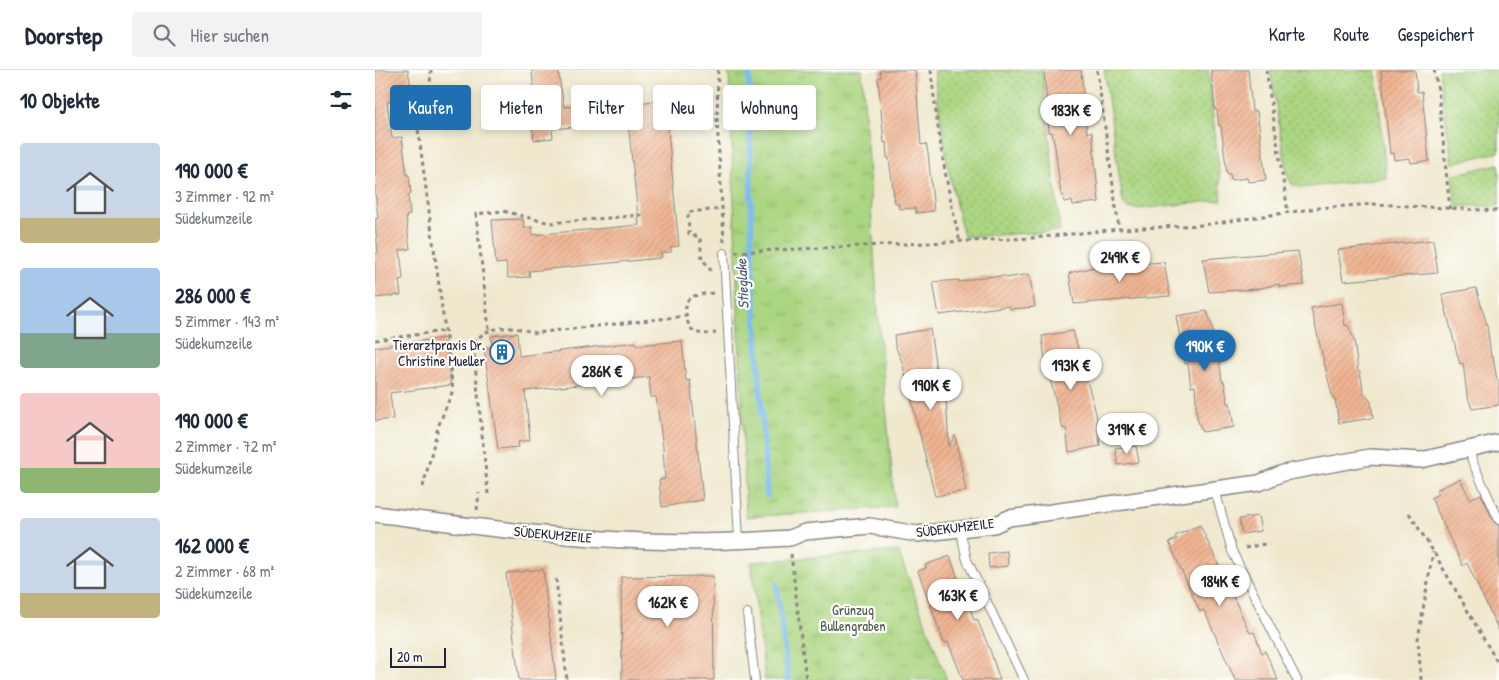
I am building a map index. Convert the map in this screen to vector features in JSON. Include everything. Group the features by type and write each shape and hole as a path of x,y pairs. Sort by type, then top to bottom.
{"street":[{"name":"SÜDEKUMZEILE","path":"375,514 567,537 656,542 790,538 805,532 870,526 917,534 993,525 1009,518 1259,483 1283,473 1370,457 1421,460 1499,442"}],"lane":[{"path":"729,252 727,293 739,541"},
{"path":"1470,449 1472,460 1499,520"},
{"path":"1215,490 1232,551 1297,680"},
{"path":"961,529 967,560 1024,680"},
{"path":"747,614 755,680"}],"path":[{"path":"423,487 438,427 453,390 416,114 426,99 431,80 431,70"},
{"path":"718,70 717,119 722,209 729,252 1033,238 1119,229 1203,225 1288,212 1374,204 1450,210 1499,211"},
{"path":"931,70 937,133 950,202 960,242"},
{"path":"1097,70 1119,229"},
{"path":"1266,70 1288,212"},
{"path":"1434,70 1438,90 1450,210"},
{"path":"711,276 710,267 702,260 700,238 689,234 687,212 722,209"},
{"path":"489,329 476,214 503,210 550,223 643,215"},
{"path":"711,285 712,294"},
{"path":"727,293 693,297 687,301 686,316 687,324 696,333 729,333"},
{"path":"488,494 473,344 478,337 489,329 516,327 535,333 686,316"},
{"path":"375,340 445,331"},
{"path":"1409,514 1433,551 1499,666"},
{"path":"790,538 806,680"},
{"path":"1232,551 1269,543"},
{"path":"1421,680 1418,639 1433,551"},
{"path":"556,579 567,680"}],"green space":[{"path":"729,70 862,70 879,328 895,507 746,517 731,130 816,130 816,85 730,85"},
{"path":"934,70 1042,70 1060,231 964,237 946,154"},
{"path":"1104,70 1208,70 1222,200 1137,209 1128,208 1123,203"},
{"path":"1270,70 1376,70 1386,178 1300,188 1292,184 1288,178"},
{"path":"1439,70 1499,70 1499,152 1452,163"},
{"path":"1499,164 1499,206 1456,206 1452,175"},
{"name":"Grünzug Bullengraben","path":"898,551 947,680 765,680 751,562"}],"building":[{"path":"375,70 408,70 410,85 390,85 390,102 387,102 392,138 402,137 411,194 408,195 410,215 406,216 410,249 400,250 403,279 399,280 401,295 375,298 375,254 378,253 375,219 378,218 375,192"},
{"path":"532,70 558,70 560,85 533,85"},
{"path":"880,70 915,70 921,145 926,144 928,153 934,211 916,213 915,208 899,209 898,203 895,203 886,142 884,143 878,77 881,77"},
{"path":"1044,70 1081,70 1087,133 1092,132 1099,202 1073,205 1072,201 1064,202 1063,195 1061,195 1055,147 1052,132 1049,132"},
{"path":"1211,70 1248,70 1252,111 1257,111 1266,180 1248,182 1247,178 1231,180 1230,174 1227,174 1221,126 1219,126 1217,110 1215,110"},
{"path":"1381,70 1415,70 1417,92 1422,91 1429,161 1411,163 1410,158 1394,160 1393,153 1390,154"},
{"path":"561,88 564,107 571,106 571,127 561,128"},
{"path":"653,101 653,130 668,130 679,246 671,247 671,252 661,253 661,258 529,271 530,277 508,278 506,263 496,264 492,220 523,219 524,228 532,227 532,235 639,225 629,130 643,130 643,102"},
{"path":"533,130 552,130 553,138 534,140"},
{"path":"1433,240 1438,273 1343,281 1338,250"},
{"path":"1298,251 1304,285 1279,287 1279,284 1256,289 1209,292 1203,259"},
{"path":"1164,262 1170,296 1074,304 1069,273 1094,267"},
{"path":"1029,274 1035,307 1010,309 1009,306 939,315 933,282 959,280 959,282 982,277 1005,276 1006,278"},
{"path":"1476,288 1487,325 1491,357 1493,357 1497,380 1499,380 1499,405 1472,409 1467,395 1463,363 1460,364 1442,294"},
{"path":"1342,303 1345,326 1348,325 1354,340 1358,371 1360,371 1364,395 1366,394 1371,402 1373,418 1339,423 1335,399 1333,399 1311,308"},
{"path":"1207,311 1212,325 1216,357 1219,357 1222,381 1224,381 1228,403 1230,403 1234,427 1202,432 1197,418 1195,386 1191,387 1188,363 1185,364 1176,316"},
{"path":"930,329 937,376 939,376 943,398 946,398 949,447 955,435 966,491 935,496 894,335"},
{"path":"1073,331 1096,413 1100,446 1069,452 1066,428 1063,429 1046,369 1042,336"},
{"path":"517,333 519,356 636,342 637,345 682,341 686,381 690,380 703,500 662,507 659,480 665,479 663,447 656,397 651,397 649,377 525,391 530,440 518,442 519,447 498,449 484,348 492,347 491,336"},
{"path":"445,338 451,385 390,393 393,419 375,421 375,347"},
{"path":"1136,446 1139,462 1118,465 1115,448"},
{"path":"1460,479 1470,499 1481,494 1494,522 1499,526 1499,631 1467,563 1463,566 1431,498 1438,494 1436,490"},
{"path":"1258,516 1261,531 1242,534 1239,519"},
{"path":"1200,525 1250,633 1254,632 1262,653 1265,651 1278,680 1235,680 1204,610 1200,612 1169,542 1177,539 1175,536"},
{"path":"1007,551 1008,566 989,568 988,553"},
{"path":"950,556 959,581 961,580 974,620 977,619 990,650 1000,680 963,680 948,642 944,643 918,571 926,568 925,565"},
{"path":"543,569 556,680 519,680 506,573"},
{"path":"713,576 714,680 622,680 621,577"}],"waterway":[{"name":"Stieglake","path":"749,70 752,259 767,496"},
{"name":"Stieglake","path":"777,585 788,680"}],"place":[{"name":"Tierarztpraxis Dr. Christine Mueller","path":"502,352"}]}
